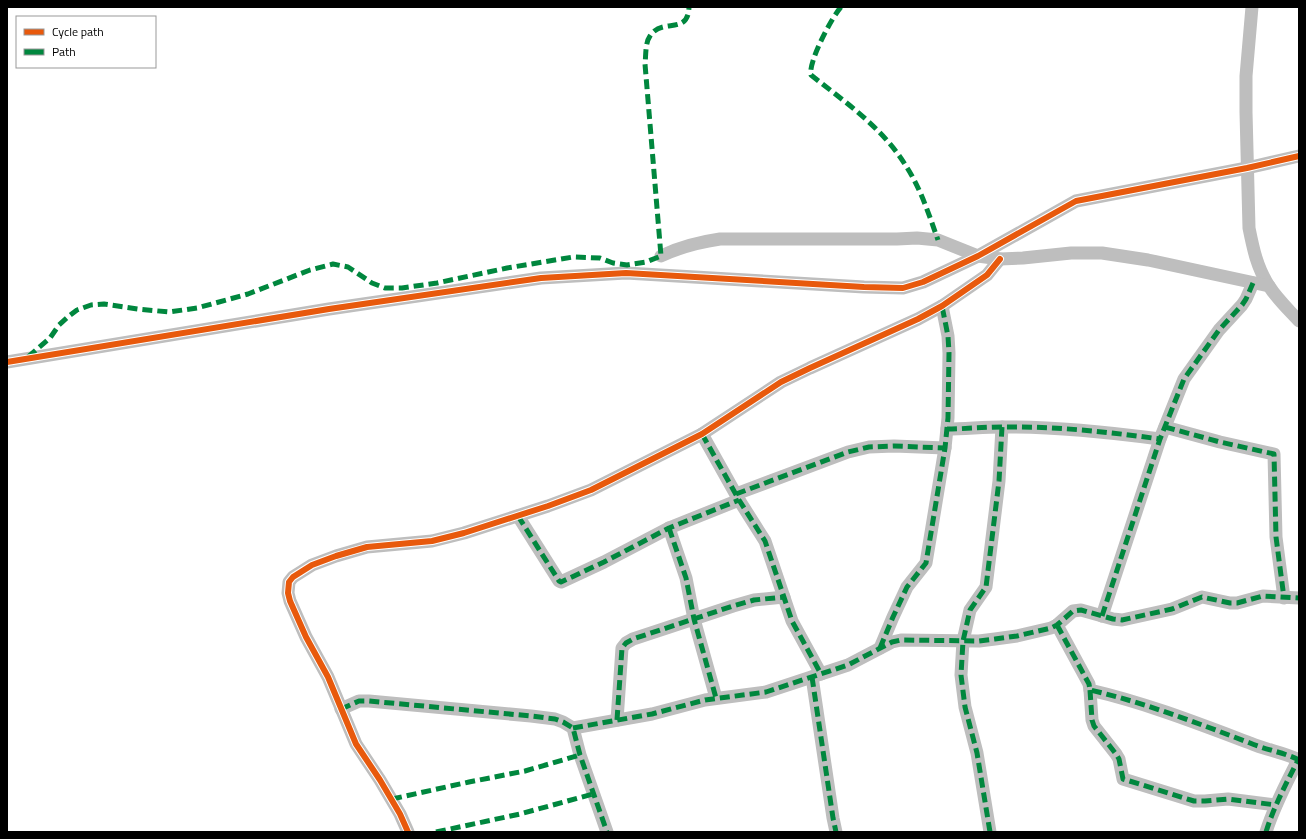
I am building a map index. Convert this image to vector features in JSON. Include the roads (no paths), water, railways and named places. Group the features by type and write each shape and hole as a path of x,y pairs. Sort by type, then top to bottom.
{"street":[{"path":"1252,7 1246,76 1249,228 1258,264 1269,286 1299,321"},
{"path":"7,362 329,309 541,278 626,273 903,288 923,282 978,256 1076,201 1247,168 1299,156"},
{"path":"661,256 678,248 720,239 917,238 938,240 978,256 1000,259 1071,253 1102,253 1148,260 1269,286"},
{"path":"408,832 400,814 380,780 356,744 328,677 306,637 290,601 288,587 289,582 293,577 312,565 367,546 432,541 464,534 591,490 702,434 782,382 918,320 942,306 987,275 1000,259"},
{"path":"1102,616 1162,433 1184,380 1219,330 1242,305 1253,283"},
{"path":"880,648 907,587 926,563 947,429 949,353 948,336 942,306"},
{"path":"947,429 1002,427 1162,433 1220,442 1274,454 1276,538 1284,598"},
{"path":"990,832 977,753 962,690 961,675 963,641 970,610 986,587 999,480 1002,427"},
{"path":"702,434 737,497 765,541 792,621 817,675 833,818 836,832"},
{"path":"518,516 561,582 604,562 669,528 737,497 848,452 869,447 894,446 945,448"},
{"path":"669,528 686,578 694,619 716,698"},
{"path":"341,708 359,701 369,701 555,719 573,728 652,714 716,698 756,694 848,665 880,648 901,640 978,641 1017,636 1051,628 1073,611 1081,610 1122,620 1172,609 1202,597 1230,603 1237,603 1263,596 1299,598"},
{"path":"617,720 622,648 626,643 632,639 733,606 754,600 784,597"},
{"path":"1057,624 1089,684 1092,720 1094,726 1116,754 1123,779 1194,801 1228,799 1276,805"},
{"path":"1090,690 1134,700 1212,728 1251,744 1288,754 1299,760 1276,805 1266,832"},
{"path":"573,728 580,756 606,832"}]}
